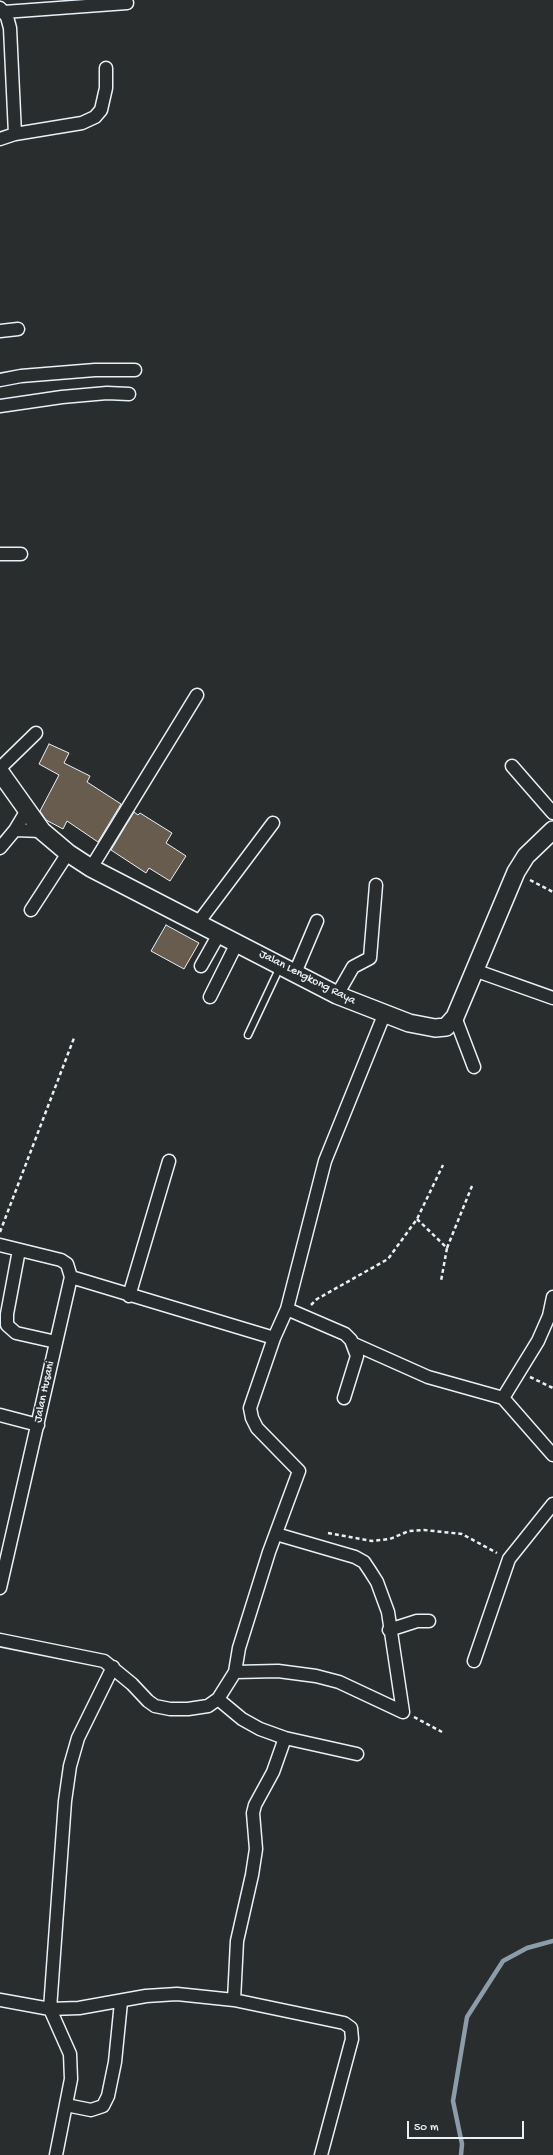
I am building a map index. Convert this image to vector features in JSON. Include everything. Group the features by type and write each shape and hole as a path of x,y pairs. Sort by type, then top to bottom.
{"street":[{"path":"15,134 10,28 2,10 127,3"},
{"path":"0,139 15,134 82,123 95,117 101,110 106,88 106,68"},
{"path":"0,331 18,329"},
{"path":"0,380 21,376 95,370 135,370"},
{"path":"0,406 62,397 107,393 129,394"},
{"path":"0,554 21,554"},
{"path":"91,868 197,695"},
{"path":"0,768 36,733"},
{"path":"512,766 553,813"},
{"name":"Jalan Lengkong Raya","path":"0,772 42,831 68,853 91,868 337,995 384,1015 408,1023 435,1028 446,1027 455,1016 516,872 526,856 553,830"},
{"path":"0,848 15,830 27,810"},
{"path":"198,923 273,822"},
{"path":"15,830 42,831"},
{"path":"31,910 68,853"},
{"path":"337,995 353,967 370,958 376,885"},
{"path":"288,970 317,922"},
{"path":"201,966 219,934"},
{"path":"210,997 237,943"},
{"path":"474,970 553,998"},
{"path":"0,1640 104,1661 156,1706 170,1708 200,1708 218,1699 235,1672 239,1648 276,1534 299,1471 256,1428 250,1408 274,1338 287,1309 325,1161 384,1015"},
{"path":"455,1016 474,1067"},
{"path":"130,1296 169,1161"},
{"path":"0,1245 65,1262 71,1278 274,1338"},
{"path":"19,1250 7,1314 7,1325 16,1333 56,1342"},
{"name":"Jalan Husani","path":"0,1588 71,1278"},
{"path":"503,1398 538,1341 549,1316 553,1297"},
{"path":"287,1309 345,1334 354,1344 428,1377 503,1398 553,1455"},
{"path":"344,1398 357,1356 354,1344"},
{"path":"0,1415 38,1425"},
{"path":"474,1661 509,1560 553,1504"},
{"path":"276,1534 355,1557 364,1562 377,1582 384,1597 388,1612 389,1630 403,1712"},
{"path":"389,1630 417,1621 429,1621"},
{"path":"56,2155 71,2079 70,2054 50,2009 61,1850 70,1766 78,1738 113,1668"},
{"path":"235,1672 278,1671 316,1676 339,1682 403,1712"},
{"path":"218,1699 242,1719 260,1729 285,1738 357,1754"},
{"path":"234,2000 236,1941 252,1875 256,1849 253,1813 255,1805 273,1772 285,1738"},
{"path":"0,2000 50,2009 79,2008 121,2002 146,1996 177,1994 234,2000 344,2024 351,2028 352,2039 322,2155"},
{"path":"66,2105 91,2110 103,2106 108,2096 115,2062 121,2002"}],"lane":[{"path":"248,1035 288,970"}],"path":[{"path":"516,872 553,892"},
{"path":"0,1232 74,1038"},
{"path":"301,1315 317,1299 388,1259 417,1219 443,1165"},
{"path":"441,1281 447,1248 472,1186"},
{"path":"417,1219 447,1248"},
{"path":"519,1372 553,1388"},
{"path":"322,1532 372,1541 390,1540 409,1531 424,1530 462,1534 509,1560"},
{"path":"403,1712 442,1732"}],"building":[{"path":"49,744 69,753 64,763 90,776 87,782 121,804 98,842 67,821 63,829 46,820 40,811 59,775 39,764"},
{"path":"134,812 138,815 140,813 172,833 166,843 186,856 170,881 149,868 146,873 111,850"},
{"path":"166,925 199,943 184,969 151,951"}],"waterway":[{"path":"461,2155 462,2144 453,2101 467,2017 503,1961 527,1948 553,1941"}]}
